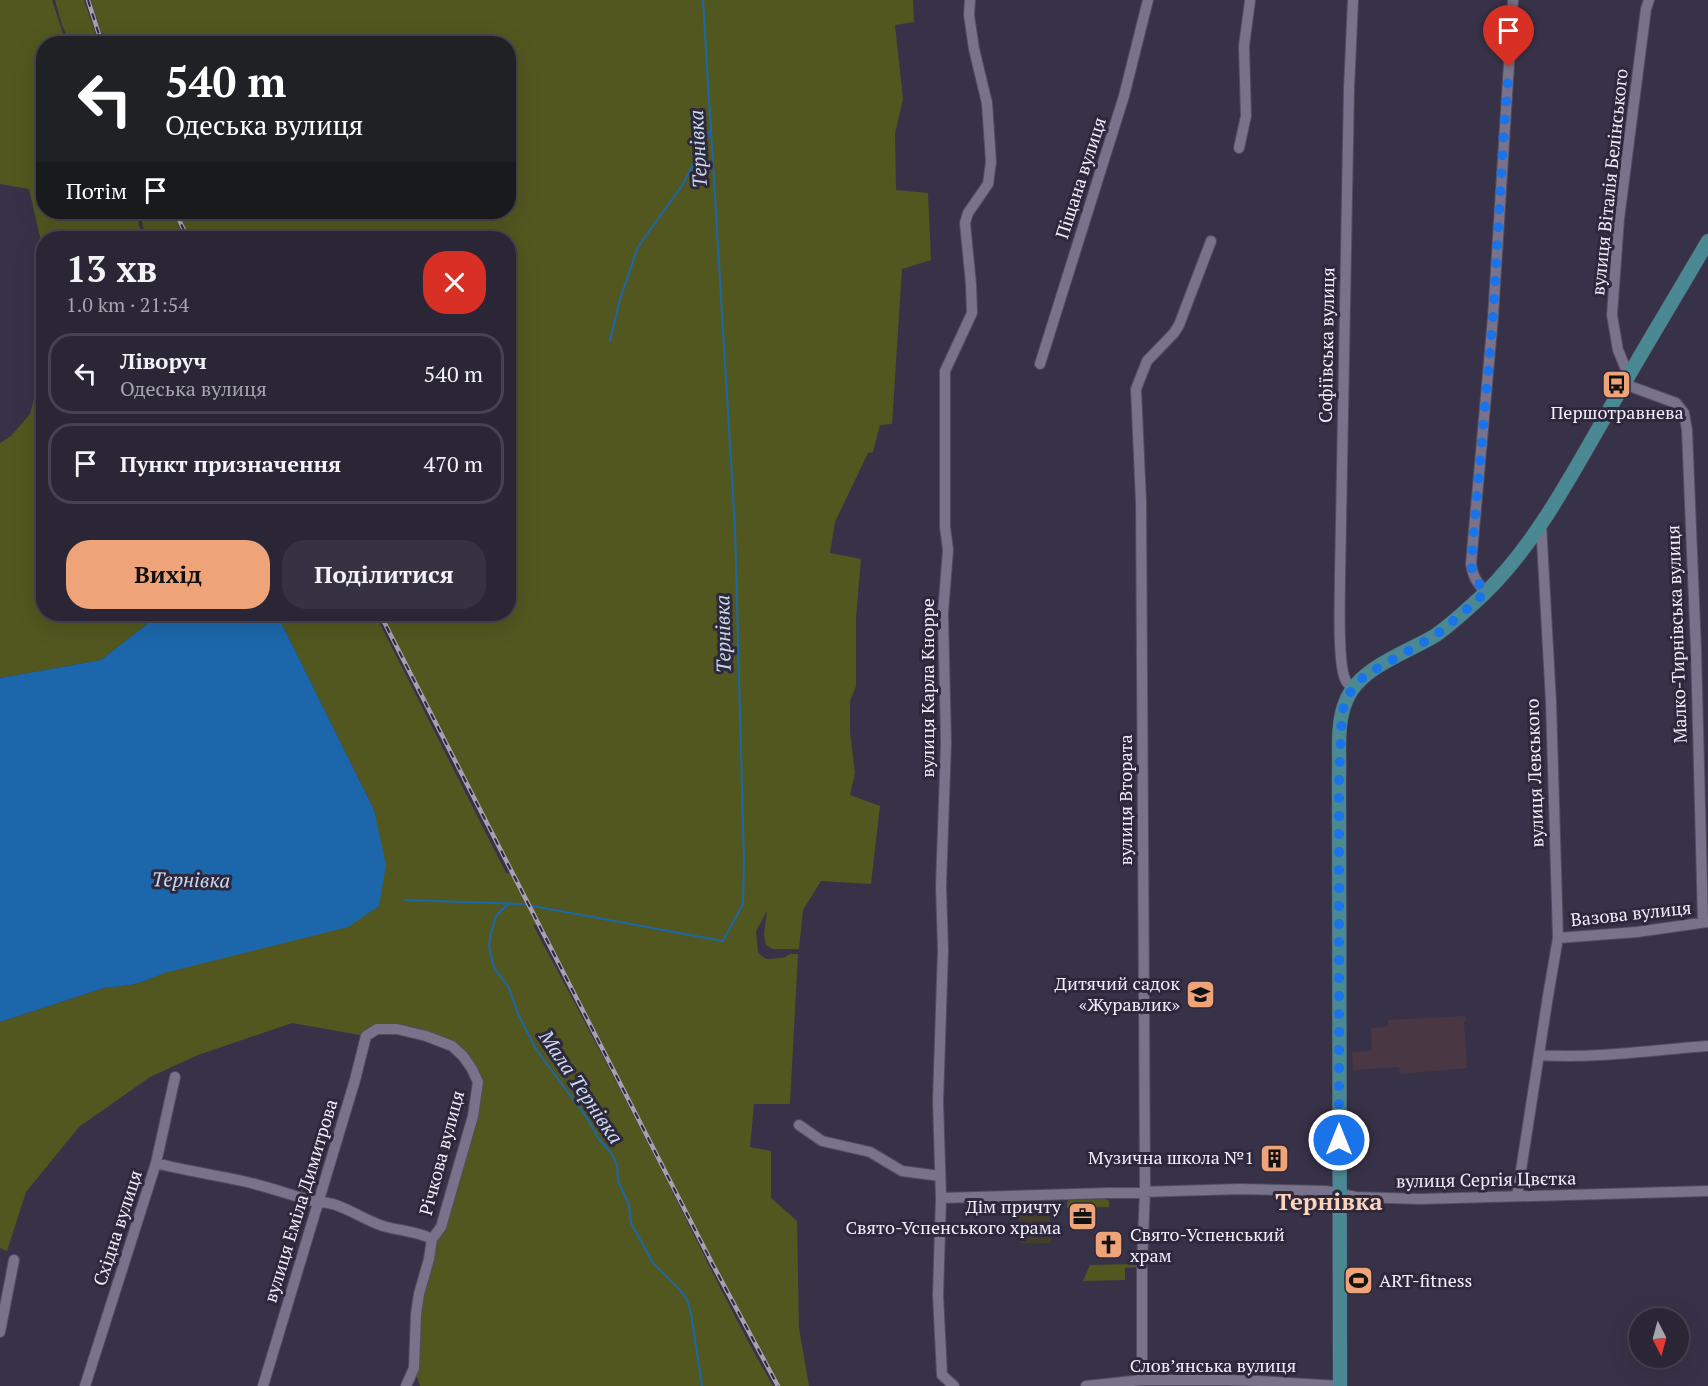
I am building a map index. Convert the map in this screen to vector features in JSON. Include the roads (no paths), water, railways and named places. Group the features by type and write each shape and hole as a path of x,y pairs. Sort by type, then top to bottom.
{"main road":[{"path":"1340,1386 1339,801 1341,725 1345,703 1358,681 1445,628 1486,592 1521,552 1582,456 1624,384 1628,369 1708,241"}],"street":[{"name":"вулиця Карла Кнорре","path":"954,1386 942,1375 938,1295 939,1101 943,950 941,886 946,743 943,612 948,550 945,527 945,371 972,313 965,223 968,213 988,184 992,162 987,103 974,49 969,15 970,0"},
{"name":"Піщана вулиця","path":"1040,364 1124,96 1148,0"},
{"name":"Софіївська вулиця","path":"1353,0 1340,576 1343,673 1346,682 1353,688"},
{"path":"1486,592 1472,574 1471,564 1495,295 1513,0"},
{"name":"вулиця Віталія Белінського","path":"1628,369 1618,350 1612,315 1625,168 1649,0"},
{"path":"1239,148 1246,116 1244,46 1250,1"},
{"name":"вулиця Втората","path":"1142,1380 1142,1263 1145,1191 1141,512 1136,389 1147,361 1179,325 1210,241"},
{"name":"Малко-Тирнівська вулиця","path":"1624,384 1676,403 1684,412 1688,430 1705,922"},
{"name":"вулиця Левського","path":"1517,1196 1558,938 1551,690 1541,523"},
{"name":"Вазова вулиця","path":"1558,938 1637,932 1705,922"},
{"name":"вулиця Еміла Димитрова","path":"263,1386 355,1080 366,1036 377,1029"},
{"name":"Річкова вулиця","path":"377,1029 398,1029 452,1046 463,1056 478,1082 473,1116 441,1227 432,1239 416,1314 414,1368 406,1386"},
{"path":"1539,1055 1604,1056 1708,1046"},
{"name":"Східна вулиця","path":"85,1386 156,1163 175,1077"},
{"path":"799,1125 822,1141 870,1152 902,1171 940,1176"},
{"path":"156,1163 334,1204 382,1226 416,1232 432,1239"},
{"name":"вулиця Сергія Цвєтка","path":"940,1198 1240,1189 1326,1191 1356,1197 1421,1198 1708,1191"},
{"path":"0,1332 14,1260"},
{"name":"Словʼянська вулиця","path":"1086,1386 1122,1384 1142,1380 1258,1381 1340,1386"}],"water":[{"path":"149,621 280,621 374,810 386,865 379,906 348,927 164,973 136,983 107,987 0,1022 0,678 101,660"}],"waterway":[{"name":"Тернівка","path":"405,900 522,904 723,941 743,904 744,862 735,528 703,0"},
{"path":"610,341 620,299 638,247 683,184 710,131"},
{"name":"Мала Тернівка","path":"509,903 496,916 491,933 489,946 494,968 508,986 519,1016 536,1049 611,1153 617,1165 618,1181 629,1205 631,1223 653,1263 687,1300 702,1386"}],"railway":[{"path":"88,0 99,36"},
{"path":"178,219 184,231"},
{"path":"384,621 713,1265 778,1386"}],"place":[{"name":"Першотравнева","path":"1617,384"},
{"name":"Дитячий садок «Журавлик»","path":"1201,994"},
{"name":"Музична школа №1","path":"1275,1158"},
{"name":"Дім причту Свято-Успенського храма","path":"1082,1217"},
{"name":"Свято-Успенський храм","path":"1109,1245"},
{"name":"ART-fitness","path":"1358,1281"}],"district":[{"name":"Тернівка","path":"1329,1202"}]}
